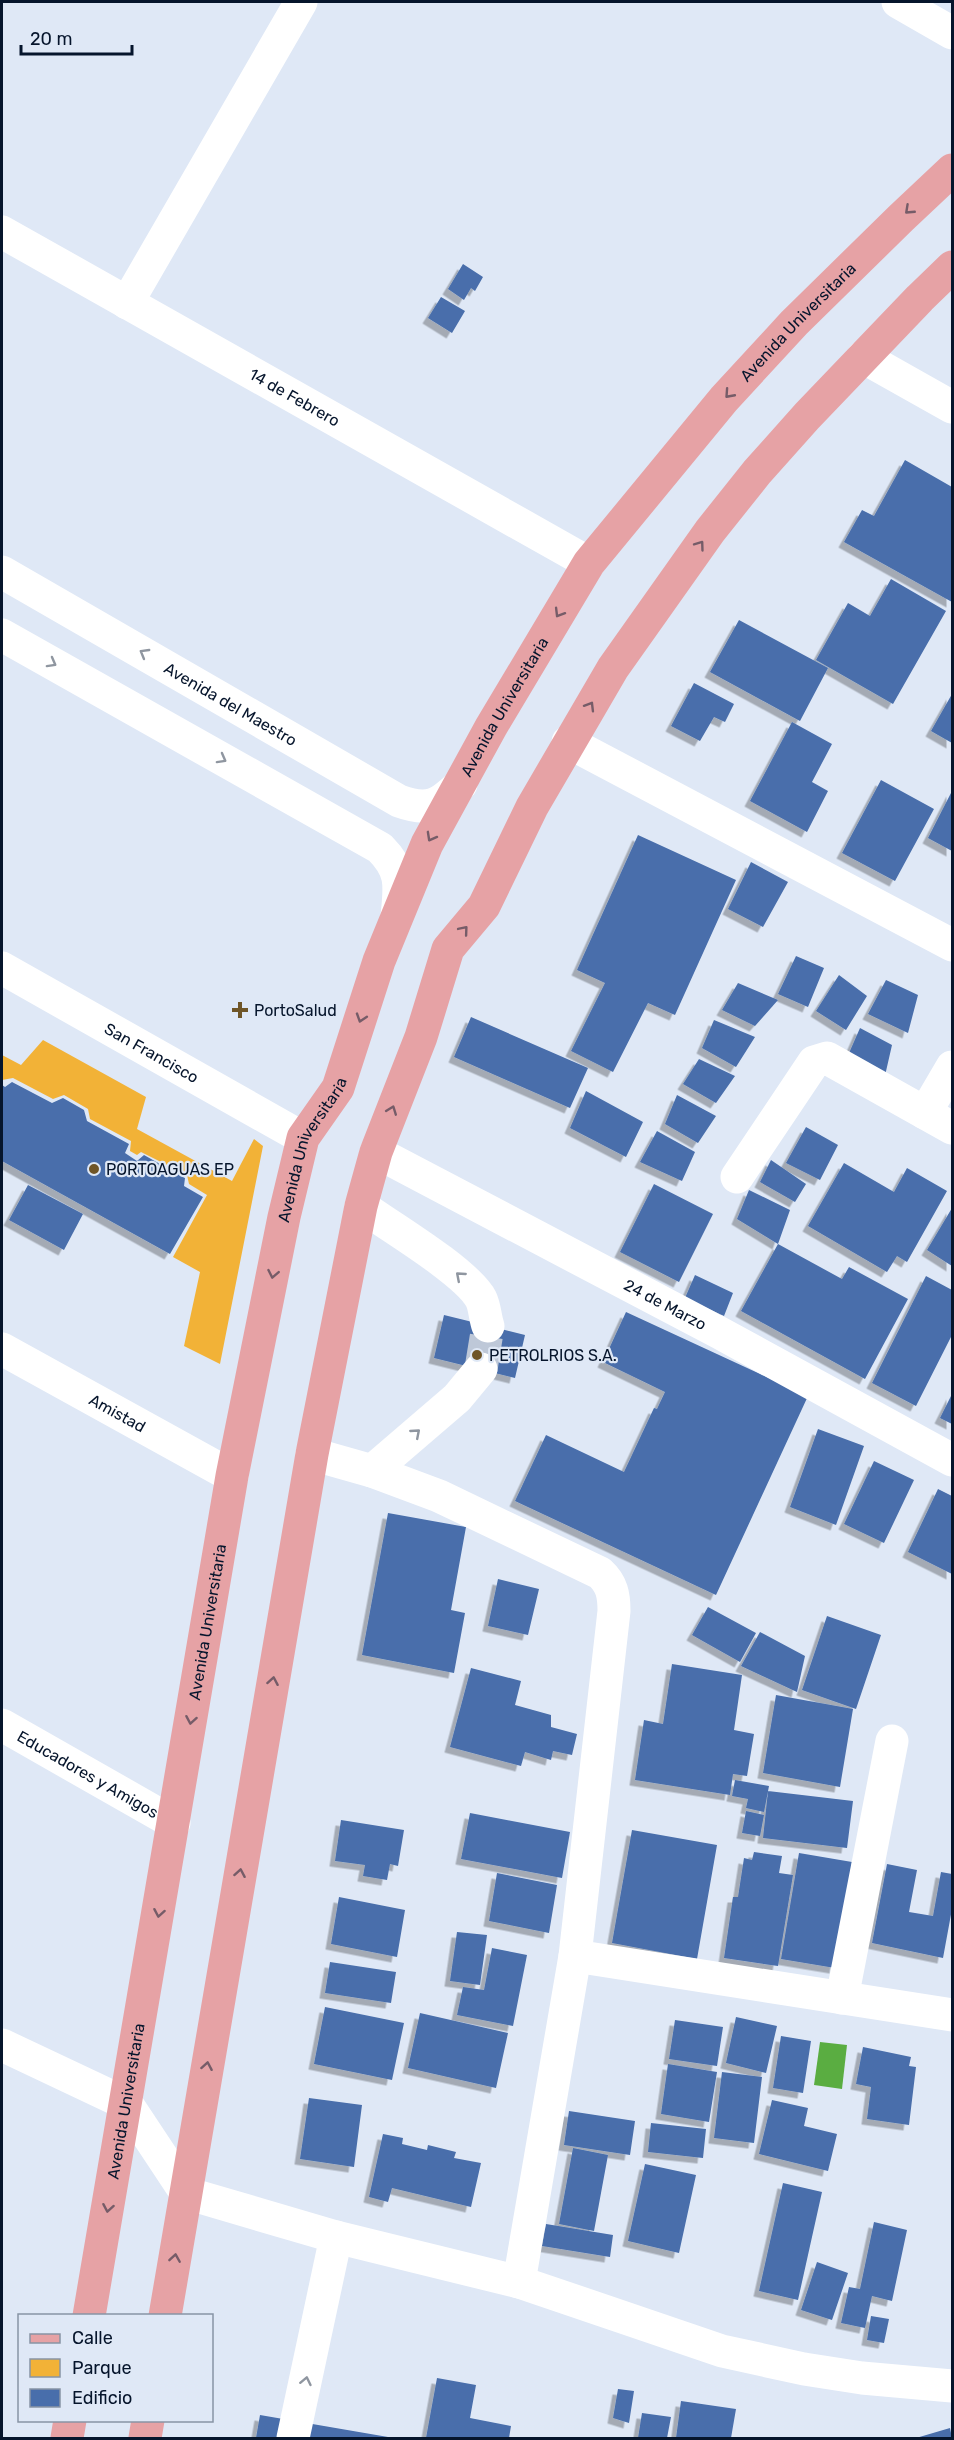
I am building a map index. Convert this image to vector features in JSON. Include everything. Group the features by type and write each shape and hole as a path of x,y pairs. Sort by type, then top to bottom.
{"main road":[{"name":"Avenida Universitaria","path":"89,2314 127,2104 232,1476 284,1217 303,1138 338,1088 379,961 427,844 491,727 589,563 724,399 778,340 952,170"},
{"path":"165,2314 312,1454 361,1206 376,1152 421,1037 448,949 484,906 532,807 613,668 710,531 757,472 863,357 952,267"},
{"path":"67,2439 70,2422"},
{"path":"145,2439 148,2422"}],"street":[{"path":"127,303 302,2"},
{"path":"898,2 952,33"},
{"name":"14 de Febrero","path":"2,232 589,563"},
{"path":"863,357 952,407"},
{"name":"Avenida del Maestro","path":"2,572 341,765 344,770 416,807 428,807 443,801 460,784"},
{"path":"2,634 380,848 392,861 398,873 397,916"},
{"path":"568,742 952,945"},
{"path":"321,815 342,812 351,803 354,791 341,765"},
{"name":"San Francisco","path":"2,968 303,1138"},
{"path":"737,1177 814,1062 827,1058 840,1064 939,1121 952,1067"},
{"name":"24 de Marzo","path":"376,1152 710,1327 952,1460"},
{"path":"361,1206 452,1269 468,1283 481,1299 488,1326"},
{"name":"Amistad","path":"2,1349 232,1476"},
{"path":"372,1471 457,1398 481,1370"},
{"path":"312,1454 372,1471 439,1497 600,1573 613,1593 615,1611 575,1956 519,2282"},
{"name":"Educadores y Amigos","path":"2,1725 174,1823"},
{"path":"842,1998 892,1741"},
{"path":"575,1956 952,2015"},
{"path":"2,2045 127,2104 186,2193 336,2236 519,2282 722,2351 804,2369 862,2378 952,2386"},
{"path":"293,2439 336,2236"}],"green space":[{"path":"43,1040 146,1097 137,1129 232,1181 254,1139 263,1146 220,1364 184,1346 200,1272 173,1257 207,1195 189,1184 187,1175 141,1152 137,1155 130,1151 131,1141 90,1119 88,1109 64,1095 53,1099 13,1078 2,1080 2,1055 21,1065"}],"shaded area":[{"path":"820,2042 847,2045 842,2089 814,2085"}],"building":[{"path":"463,264 483,277 475,291 471,288 464,300 448,289"},
{"path":"441,297 465,311 452,333 428,318"},
{"path":"905,460 952,487 952,602 844,542 862,510 874,516"},
{"path":"891,579 946,611 893,704 816,660 848,603 870,616"},
{"path":"739,620 828,668 800,721 710,672"},
{"path":"694,683 734,704 725,722 714,717 700,741 671,726"},
{"path":"952,694 952,743 931,731"},
{"path":"792,722 832,744 812,782 828,791 807,832 750,801"},
{"path":"881,780 934,809 895,881 842,853"},
{"path":"952,791 952,851 928,838"},
{"path":"638,835 736,880 675,1015 648,1003 613,1072 571,1051 605,983 577,970"},
{"path":"751,862 788,882 763,927 728,909"},
{"path":"796,956 824,968 808,1007 778,994"},
{"path":"839,975 867,996 846,1030 816,1011"},
{"path":"886,980 918,995 908,1033 868,1014"},
{"path":"738,983 778,1000 755,1026 722,1010"},
{"path":"471,1017 588,1068 570,1108 454,1057"},
{"path":"714,1020 755,1037 736,1067 702,1048"},
{"path":"860,1028 892,1045 884,1080 846,1060"},
{"path":"699,1059 735,1076 716,1103 683,1084"},
{"name":"PORTOAGUAS EP","path":"12,1082 52,1103 63,1098 84,1110 87,1121 129,1144 125,1153 137,1161 144,1155 185,1178 184,1186 203,1197 170,1254 2,1161 2,1085 5,1087"},
{"path":"586,1091 643,1122 626,1157 570,1128"},
{"path":"677,1095 716,1116 698,1143 665,1124"},
{"path":"806,1127 838,1145 820,1180 786,1163"},
{"path":"657,1131 695,1152 682,1181 640,1162"},
{"path":"771,1160 806,1184 795,1202 760,1182"},
{"path":"844,1163 894,1192 907,1168 947,1191 907,1262 897,1256 887,1272 808,1226"},
{"path":"654,1184 713,1214 679,1282 620,1252"},
{"path":"28,1185 83,1214 64,1250 9,1220"},
{"path":"749,1190 790,1210 778,1244 737,1219"},
{"path":"952,1208 952,1266 927,1250"},
{"path":"778,1244 842,1279 849,1267 908,1299 865,1379 741,1311"},
{"path":"695,1275 733,1293 724,1316 685,1298"},
{"path":"926,1276 952,1290 952,1335 916,1406 872,1383"},
{"path":"626,1312 808,1396 716,1595 515,1501 546,1435 624,1472 654,1408 657,1409 665,1392 603,1362"},
{"path":"444,1315 525,1335 515,1378 434,1358"},
{"path":"952,1394 952,1424 940,1418"},
{"path":"818,1429 864,1446 836,1525 790,1507"},
{"path":"874,1461 914,1480 884,1543 844,1524"},
{"path":"938,1489 952,1496 952,1574 908,1552"},
{"path":"388,1513 466,1527 451,1610 465,1613 454,1673 362,1655"},
{"path":"498,1579 539,1589 528,1635 488,1626"},
{"path":"708,1607 756,1633 740,1662 692,1635"},
{"path":"827,1616 881,1635 856,1709 802,1690"},
{"path":"760,1632 805,1656 797,1692 741,1666"},
{"path":"672,1664 742,1675 734,1730 754,1734 747,1776 733,1774 730,1795 635,1780 644,1720 663,1724"},
{"path":"471,1668 521,1681 515,1705 551,1715 551,1727 577,1734 572,1755 553,1751 551,1760 525,1752 521,1766 450,1747"},
{"path":"776,1695 853,1709 840,1787 763,1773"},
{"path":"735,1780 769,1786 764,1812 746,1808 748,1799 732,1796"},
{"path":"768,1791 853,1801 847,1848 763,1838"},
{"path":"746,1811 764,1815 760,1836 742,1833"},
{"path":"470,1813 570,1832 562,1878 461,1859"},
{"path":"341,1820 404,1830 398,1866 390,1864 387,1880 363,1876 365,1865 335,1861"},
{"path":"632,1830 717,1845 697,1959 612,1943"},
{"path":"754,1852 782,1856 779,1873 793,1875 778,1966 724,1958 733,1897 738,1897 744,1858 752,1860"},
{"path":"799,1853 852,1862 835,1968 781,1959"},
{"path":"887,1864 917,1870 909,1912 933,1916 941,1872 952,1874 952,1909 943,1958 872,1943"},
{"path":"497,1873 557,1885 549,1933 489,1921"},
{"path":"339,1897 405,1910 397,1957 331,1944"},
{"path":"457,1932 487,1935 480,1985 450,1981"},
{"path":"492,1948 527,1955 513,2026 457,2015 463,1987 484,1990"},
{"path":"330,1962 396,1972 391,2003 325,1993"},
{"path":"325,2007 404,2023 392,2080 314,2064"},
{"path":"420,2013 508,2033 496,2088 408,2068"},
{"path":"736,2017 777,2026 766,2073 726,2063"},
{"path":"675,2020 723,2027 717,2066 669,2059"},
{"path":"781,2036 811,2041 803,2093 773,2088"},
{"path":"863,2047 911,2057 909,2066 916,2067 909,2125 867,2119 871,2087 856,2084"},
{"path":"668,2064 717,2072 709,2122 661,2114"},
{"path":"722,2072 762,2077 754,2143 714,2138"},
{"path":"309,2098 362,2105 354,2167 300,2159"},
{"path":"772,2100 808,2108 804,2126 837,2134 828,2171 759,2154"},
{"path":"569,2111 635,2121 630,2155 564,2145"},
{"path":"651,2123 706,2129 703,2158 648,2152"},
{"path":"383,2134 403,2138 402,2144 427,2150 428,2145 456,2152 454,2158 481,2163 471,2207 392,2188 388,2202 369,2197"},
{"path":"573,2148 608,2155 594,2231 559,2224"},
{"path":"645,2164 696,2175 679,2253 628,2241"},
{"path":"783,2183 822,2192 798,2300 759,2291"},
{"path":"874,2222 907,2230 892,2301 872,2296 865,2328 841,2323 849,2287 860,2289"},
{"path":"546,2224 613,2235 610,2257 542,2246"},
{"path":"817,2262 848,2273 832,2320 801,2310"},
{"path":"871,2316 889,2319 884,2343 867,2340"},
{"path":"437,2378 476,2385 470,2418 511,2426 509,2438 426,2438"},
{"path":"618,2389 634,2391 629,2423 613,2418"},
{"path":"681,2401 736,2409 731,2438 676,2438"},
{"path":"642,2413 671,2417 667,2438 638,2438"},
{"path":"260,2415 388,2437 388,2438 256,2438"},
{"path":"950,2428 952,2438 916,2438"}],"tunnel":[{"path":"481,1369 488,1326"}],"place":[{"name":"PortoSalud","path":"240,1010"},
{"name":"PORTOAGUAS EP","path":"94,1169"},
{"name":"PETROLRIOS S.A.","path":"477,1355"}]}
